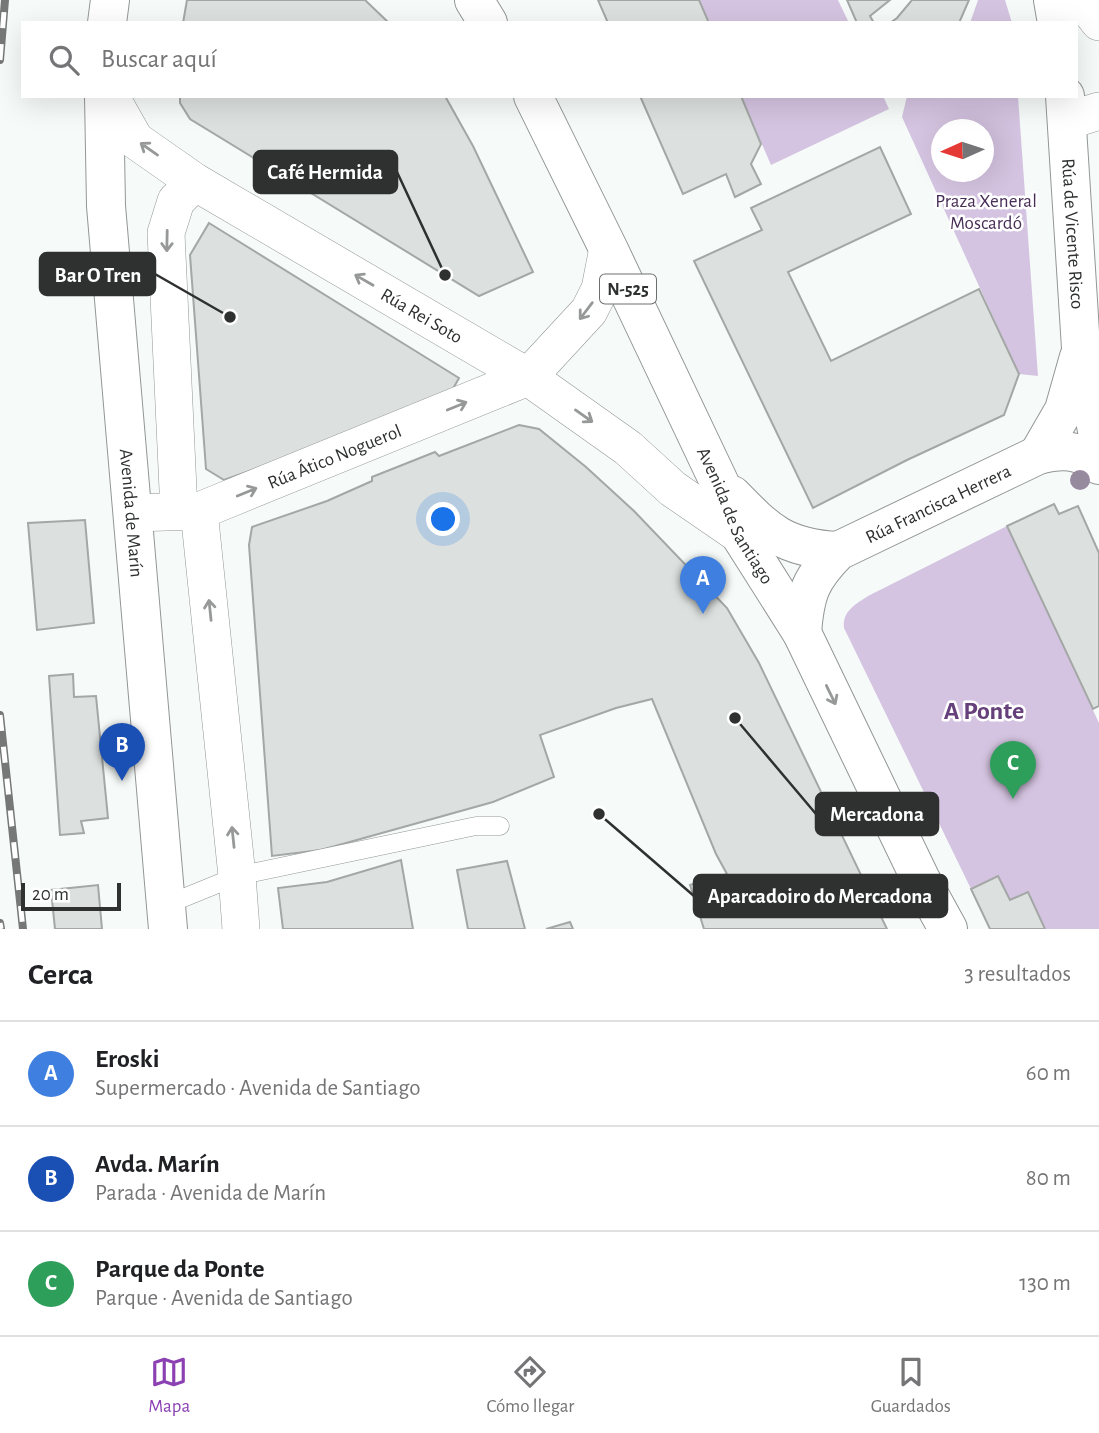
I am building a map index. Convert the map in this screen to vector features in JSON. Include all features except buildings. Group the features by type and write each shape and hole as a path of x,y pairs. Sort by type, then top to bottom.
{"main road":[{"path":"107,21 110,0"},
{"path":"474,0 487,21"},
{"path":"1053,0 1057,21"},
{"name":"Avenida de Marín","path":"104,98 106,206 167,917"},
{"name":"Avenida de Santiago","path":"534,98 720,484 740,535 802,633 921,880 948,929"},
{"name":"Rúa de Vicente Risco","path":"1077,109 1081,348 1099,441"},
{"name":"Rúa de Vicente Risco","path":"1038,455 1064,410 1081,348"},
{"path":"1038,455 1053,451 1077,452 1099,465"},
{"name":"Rúa Francisca Herrera","path":"802,633 809,589 821,567 838,551 1038,455"},
{"path":"720,484 761,526 775,536 810,548 838,551"}],"street":[{"path":"1082,0 1099,22"},
{"name":"Rúa Rei Soto","path":"111,98 135,140 195,181 528,377 628,448 673,489 740,535"},
{"path":"195,181 176,201 166,233 189,511 237,876 241,929"},
{"path":"528,377 589,311 600,289 608,248"},
{"name":"Rúa Ático Noguerol","path":"133,513 189,511 528,377"}],"lane":[{"path":"167,917 237,876 476,826 500,826"}],"green space":[{"path":"699,0 838,0 848,21 708,21"},
{"path":"978,0 1005,0 1011,21 971,21"},
{"path":"742,98 884,98 889,109 771,165"},
{"name":"Praza Xeneral Moscardó","path":"907,98 1018,98 1038,376 1019,374 932,182 994,182 994,119 931,119 931,181 902,117"},
{"path":"1007,526 1099,723 1099,929 1044,929 1010,900 998,876 971,889 844,628 848,613 868,596"}],"railway":[{"path":"0,60 5,0"},
{"path":"0,715 23,929"},
{"path":"0,923 1,929"}],"place":[{"name":"Café Hermida","path":"445,275"},
{"name":"Bar O Tren","path":"230,317"},
{"name":"Eroski","path":"703,614"},
{"name":"Mercadona","path":"735,718"},
{"name":"Avda. Marín","path":"122,781"},
{"name":"Parque da Ponte","path":"1013,799"},
{"name":"Aparcadoiro do Mercadona","path":"599,814"}],"district":[{"name":"A Ponte","path":"984,710"}]}
